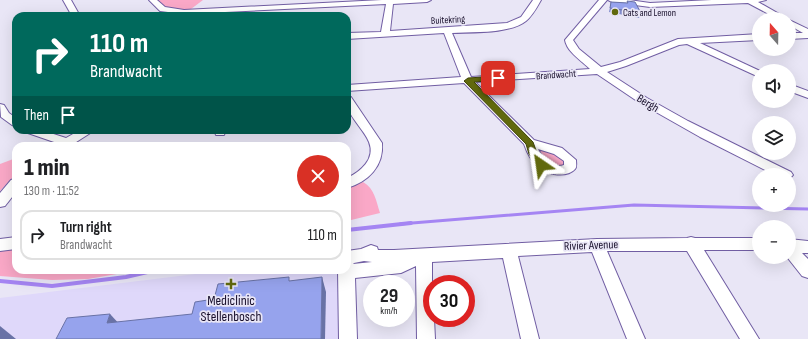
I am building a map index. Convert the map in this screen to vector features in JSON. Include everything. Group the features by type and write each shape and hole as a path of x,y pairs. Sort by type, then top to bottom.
{"street":[{"path":"67,0 74,12"},
{"path":"153,0 163,9 179,12"},
{"path":"220,12 427,0"},
{"name":"Buitekring","path":"351,36 491,28 511,25 527,17 537,0"},
{"name":"Bergh","path":"603,0 569,42 586,62 639,98 682,123 772,168"},
{"path":"612,0 650,5 762,0"},
{"path":"385,34 388,8 391,1"},
{"path":"750,1 771,12"},
{"path":"191,12 202,3"},
{"path":"796,26 808,33"},
{"path":"446,31 468,81 530,144"},
{"path":"796,35 808,33"},
{"name":"Brandwacht","path":"351,88 598,71 623,64 670,44 688,41 752,37"},
{"path":"688,41 752,71"},
{"path":"796,90 808,95"},
{"path":"351,105 376,143 377,149 376,159 372,167 365,174 351,181"},
{"path":"0,107 5,115 12,120"},
{"path":"39,134 58,142"},
{"path":"67,142 82,134"},
{"path":"0,202 12,188"},
{"path":"0,245 12,243"},
{"path":"691,243 750,339"},
{"path":"597,244 636,339"},
{"name":"Rivier Avenue","path":"351,266 366,262 401,266 424,255 445,255 597,244 752,244"},
{"path":"796,246 808,247"},
{"path":"509,250 530,339"},
{"path":"424,255 426,339"},
{"path":"796,255 808,271"},
{"path":"346,274 348,339"}],"shaded area":[{"path":"157,0 203,0 191,9 185,11 165,7"},
{"path":"536,149 560,156 566,163 562,167 549,165"},
{"path":"12,160 12,178 0,191 0,164"},
{"path":"363,182 367,185 373,192 380,213 351,220 351,186"},
{"path":"12,249 12,274 117,274 88,279 52,280 0,276 0,251"},
{"name":"Mediclinic Stellenbosch","path":"195,274 347,274 348,339 0,339 0,298"}],"building":[{"path":"627,1 635,2 641,13 610,8 611,2 628,3"},
{"path":"289,277 289,281 322,277 321,339 56,339 67,318 110,314 107,323 192,314 195,302 214,299 218,284"}],"waterway":[{"path":"407,223 634,205 808,209"},
{"path":"351,230 407,223"},
{"path":"400,224 407,223"},
{"path":"0,281 52,286 126,277 139,274"}],"place":[{"name":"Cats and Lemon","path":"615,12"},
{"name":"Mediclinic Stellenbosch","path":"231,284"}],"route":[{"path":"498,78 468,81 530,144 533,154 541,165"}]}
